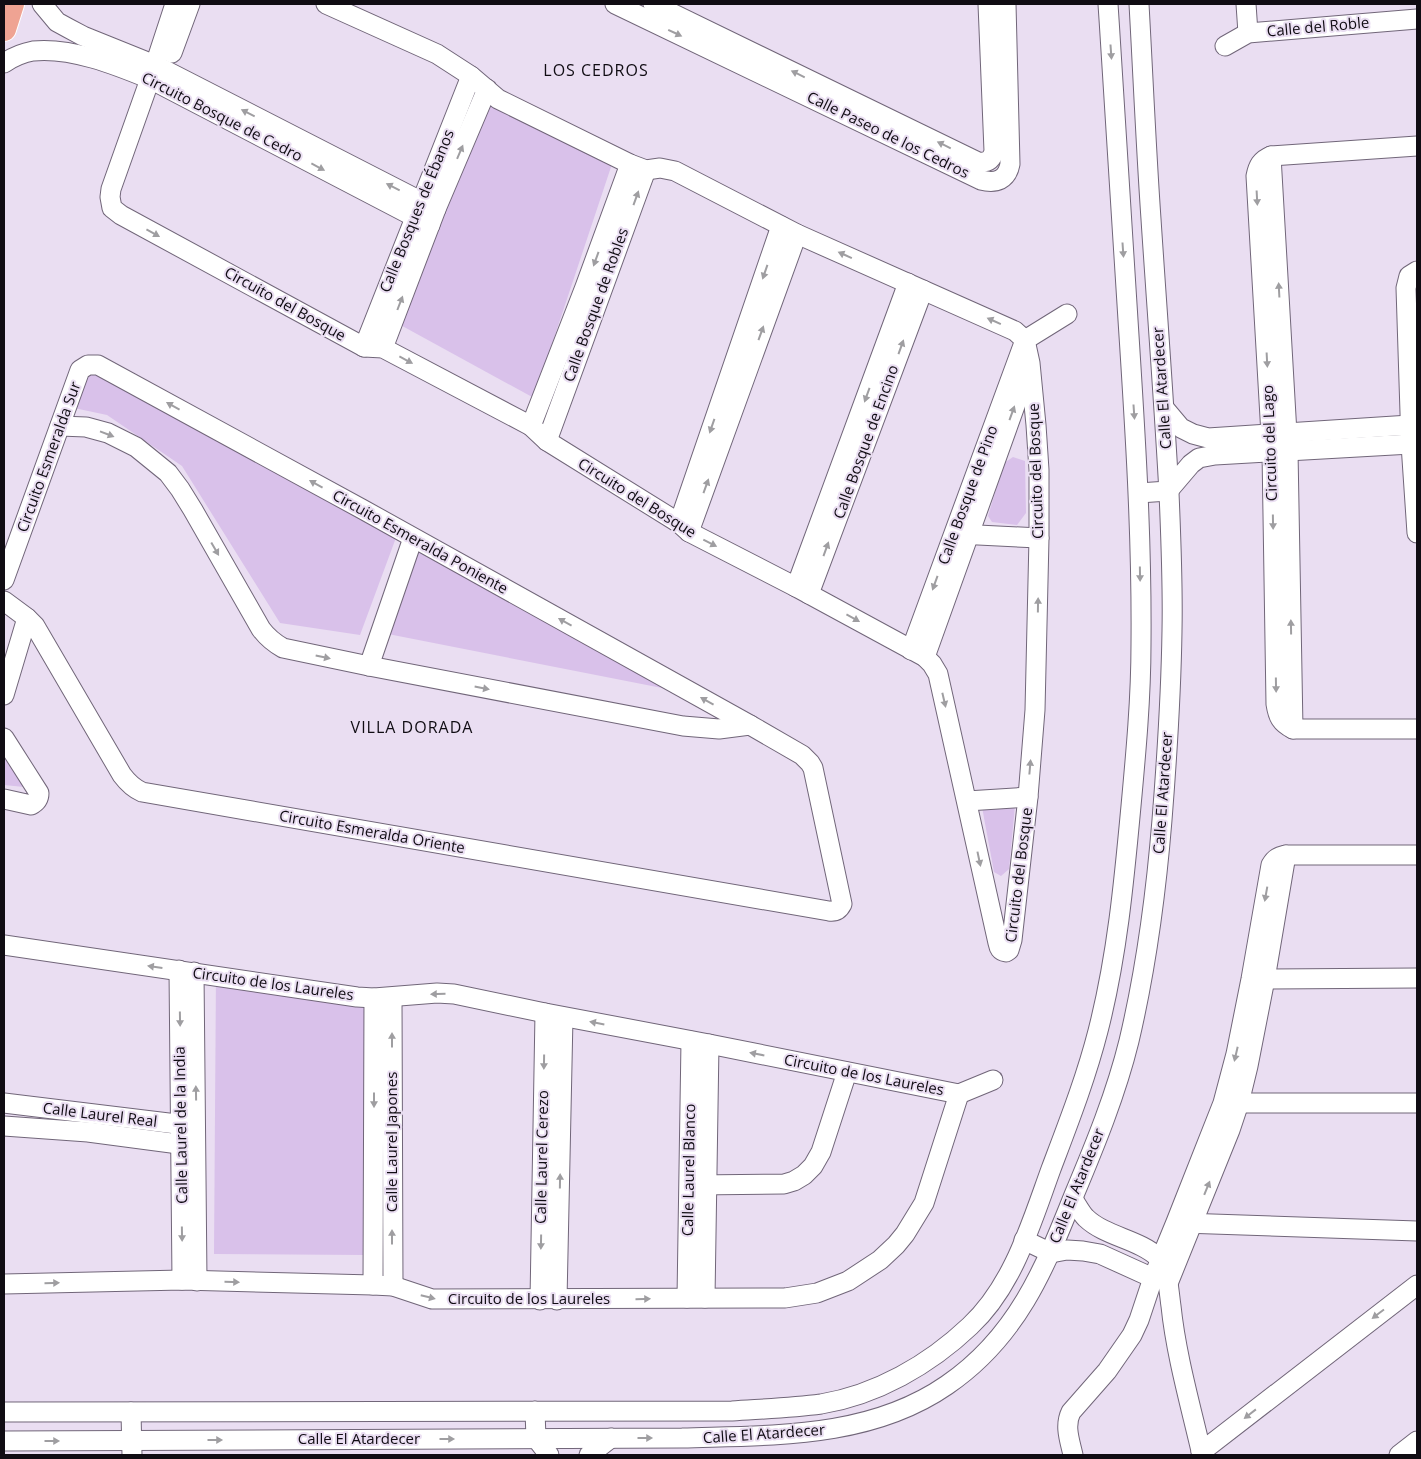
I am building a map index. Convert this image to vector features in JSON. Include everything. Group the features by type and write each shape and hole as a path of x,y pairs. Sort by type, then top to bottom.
{"main road":[{"path":"4,28 12,4"}],"street":[{"name":"Circuito Bosque de Cedro","path":"42,4 58,22 83,36 102,52 158,75 425,213"},
{"name":"Circuito del Bosque","path":"158,75 175,4"},
{"name":"Circuito del Bosque","path":"190,4 158,75 111,189 110,203 112,208 116,212 364,347 383,348 531,426 547,441 684,527 918,653 932,664 938,674 998,943 1002,952 1009,950 1012,940 1028,797 1035,710 1039,538 1038,470 1030,363 1025,340"},
{"path":"326,4 437,54 471,76 498,99 638,167 675,171 789,230 1015,331 1025,340 1067,314"},
{"name":"Calle Paseo de los Cedros","path":"615,4 650,9 819,93 981,180 997,182 1001,179"},
{"name":"Calle Paseo de los Cedros","path":"819,93 978,162 984,163 988,161 994,151 988,4"},
{"path":"988,161 1001,179 1009,170 1006,4"},
{"name":"Calle El Atardecer","path":"4,1412 732,1411 824,1404 883,1385 924,1362 973,1324 994,1299 1009,1274 1024,1240 1066,1131 1097,1034 1124,890 1139,706 1141,646 1139,493 1108,4"},
{"name":"Calle El Atardecer","path":"4,1441 132,1448 486,1447 536,1438 682,1438 794,1434 840,1428 871,1421 922,1401 949,1384 997,1342 1025,1302 1051,1253 1093,1149 1114,1089 1128,1046 1139,993 1148,942 1157,870 1165,780 1172,630 1172,558 1165,409 1150,216 1139,4"},
{"name":"Calle del Roble","path":"1246,4 1248,33 1417,19"},
{"path":"1225,46 1248,33"},
{"name":"Circuito Bosque de Cedro","path":"4,63 15,56 32,51 102,52"},
{"name":"Calle Bosques de Ébanos","path":"383,348 425,213 471,76"},
{"name":"Calle Bosques de Ébanos","path":"364,347 425,213 487,89"},
{"name":"Circuito del Lago","path":"1417,146 1271,156 1280,443 1277,712 1285,725 1293,728 1417,729"},
{"name":"Calle Bosque de Robles","path":"547,441 593,290 638,167"},
{"path":"1122,218 1150,216"},
{"path":"684,527 789,230"},
{"path":"1417,271 1410,276 1406,288 1411,434 1417,534"},
{"name":"Calle Bosque de Encino","path":"803,590 915,286"},
{"name":"Calle Bosque de Robles","path":"531,426 593,290"},
{"name":"Calle Bosque de Pino","path":"918,653 961,534 1025,340"},
{"name":"Calle Bosque de Pino","path":"961,534 1030,363"},
{"name":"Circuito Esmeralda Sur","path":"4,580 80,370 88,365"},
{"name":"Circuito Esmeralda Poniente","path":"88,365 98,365 362,509 750,725 802,756 810,763"},
{"path":"1165,409 1181,428 1194,434 1208,438 1280,443"},
{"path":"60,426 86,426 108,433 136,447 168,474 193,510 261,629 274,643 292,650 369,666 683,726 719,729 750,725"},
{"path":"1139,493 1168,491 1191,464 1199,458 1280,443 1411,434"},
{"path":"961,534 1039,538"},
{"path":"369,666 413,538"},
{"name":"Circuito Esmeralda Oriente","path":"4,600 35,626 122,775 134,788 142,792 834,912 842,904 813,768 810,763"},
{"path":"4,695 26,618"},
{"path":"4,738 39,793 39,798 36,803 31,805 4,799"},
{"path":"1134,776 1165,780"},
{"path":"967,801 1028,797"},
{"path":"1073,1455 1068,1431 1068,1418 1071,1412 1107,1372 1132,1335 1161,1279 1185,1223 1230,1130 1236,1054 1258,979 1271,865 1274,859 1286,855 1417,855"},
{"name":"Circuito de los Laureles","path":"4,945 383,998 437,993 454,994 959,1094 924,1203 905,1234 880,1260 848,1281 817,1293 785,1298 432,1299 392,1286 373,1285 190,1281 4,1284"},
{"name":"Calle Laurel de la India","path":"187,971 190,1281"},
{"path":"1258,979 1417,978"},
{"name":"Calle Laurel Japones","path":"383,998 383,1140 392,1286"},
{"name":"Calle Laurel Cerezo","path":"549,1300 554,1015"},
{"name":"Calle Laurel Blanco","path":"691,1041 698,1185 696,1298"},
{"name":"Calle Laurel Blanco","path":"698,1185 710,1044"},
{"path":"698,1185 784,1184 804,1175 813,1166 821,1152 847,1072"},
{"path":"959,1094 993,1080"},
{"name":"Calle Laurel Real","path":"4,1103 189,1125"},
{"path":"1231,1103 1417,1103"},
{"name":"Calle Laurel Real","path":"4,1126 88,1132 188,1145"},
{"name":"Calle Laurel Japones","path":"373,1285 383,1140"},
{"path":"1073,1199 1085,1217 1097,1226 1146,1249 1161,1259"},
{"path":"1185,1223 1417,1231"},
{"path":"1185,1223 1161,1259 1161,1279 1172,1317 1202,1454 1417,1285"},
{"path":"1024,1240 1051,1253 1067,1250 1100,1254 1161,1279"},
{"path":"485,1411 486,1447"},
{"path":"535,1411 536,1438 549,1455"},
{"path":"131,1412 132,1448"},
{"path":"153,1412 153,1448"},
{"path":"589,1455 611,1438"},
{"path":"1398,1455 1417,1441"}],"shaded area":[{"path":"483,96 615,155 534,398 395,322"},
{"path":"91,364 397,535 360,635 280,623 182,466 107,415 74,408"},
{"path":"1013,457 1025,461 1026,513 1017,525 992,522 988,516 1004,463"},
{"path":"422,538 713,698 388,634"},
{"path":"4,755 24,787 4,785"},
{"path":"1015,806 1009,869 1001,876 994,872 982,807"},
{"path":"216,973 368,995 365,1255 214,1254"}],"district":[{"name":"LOS CEDROS","path":"596,70"},
{"name":"VILLA DORADA","path":"412,727"}]}
